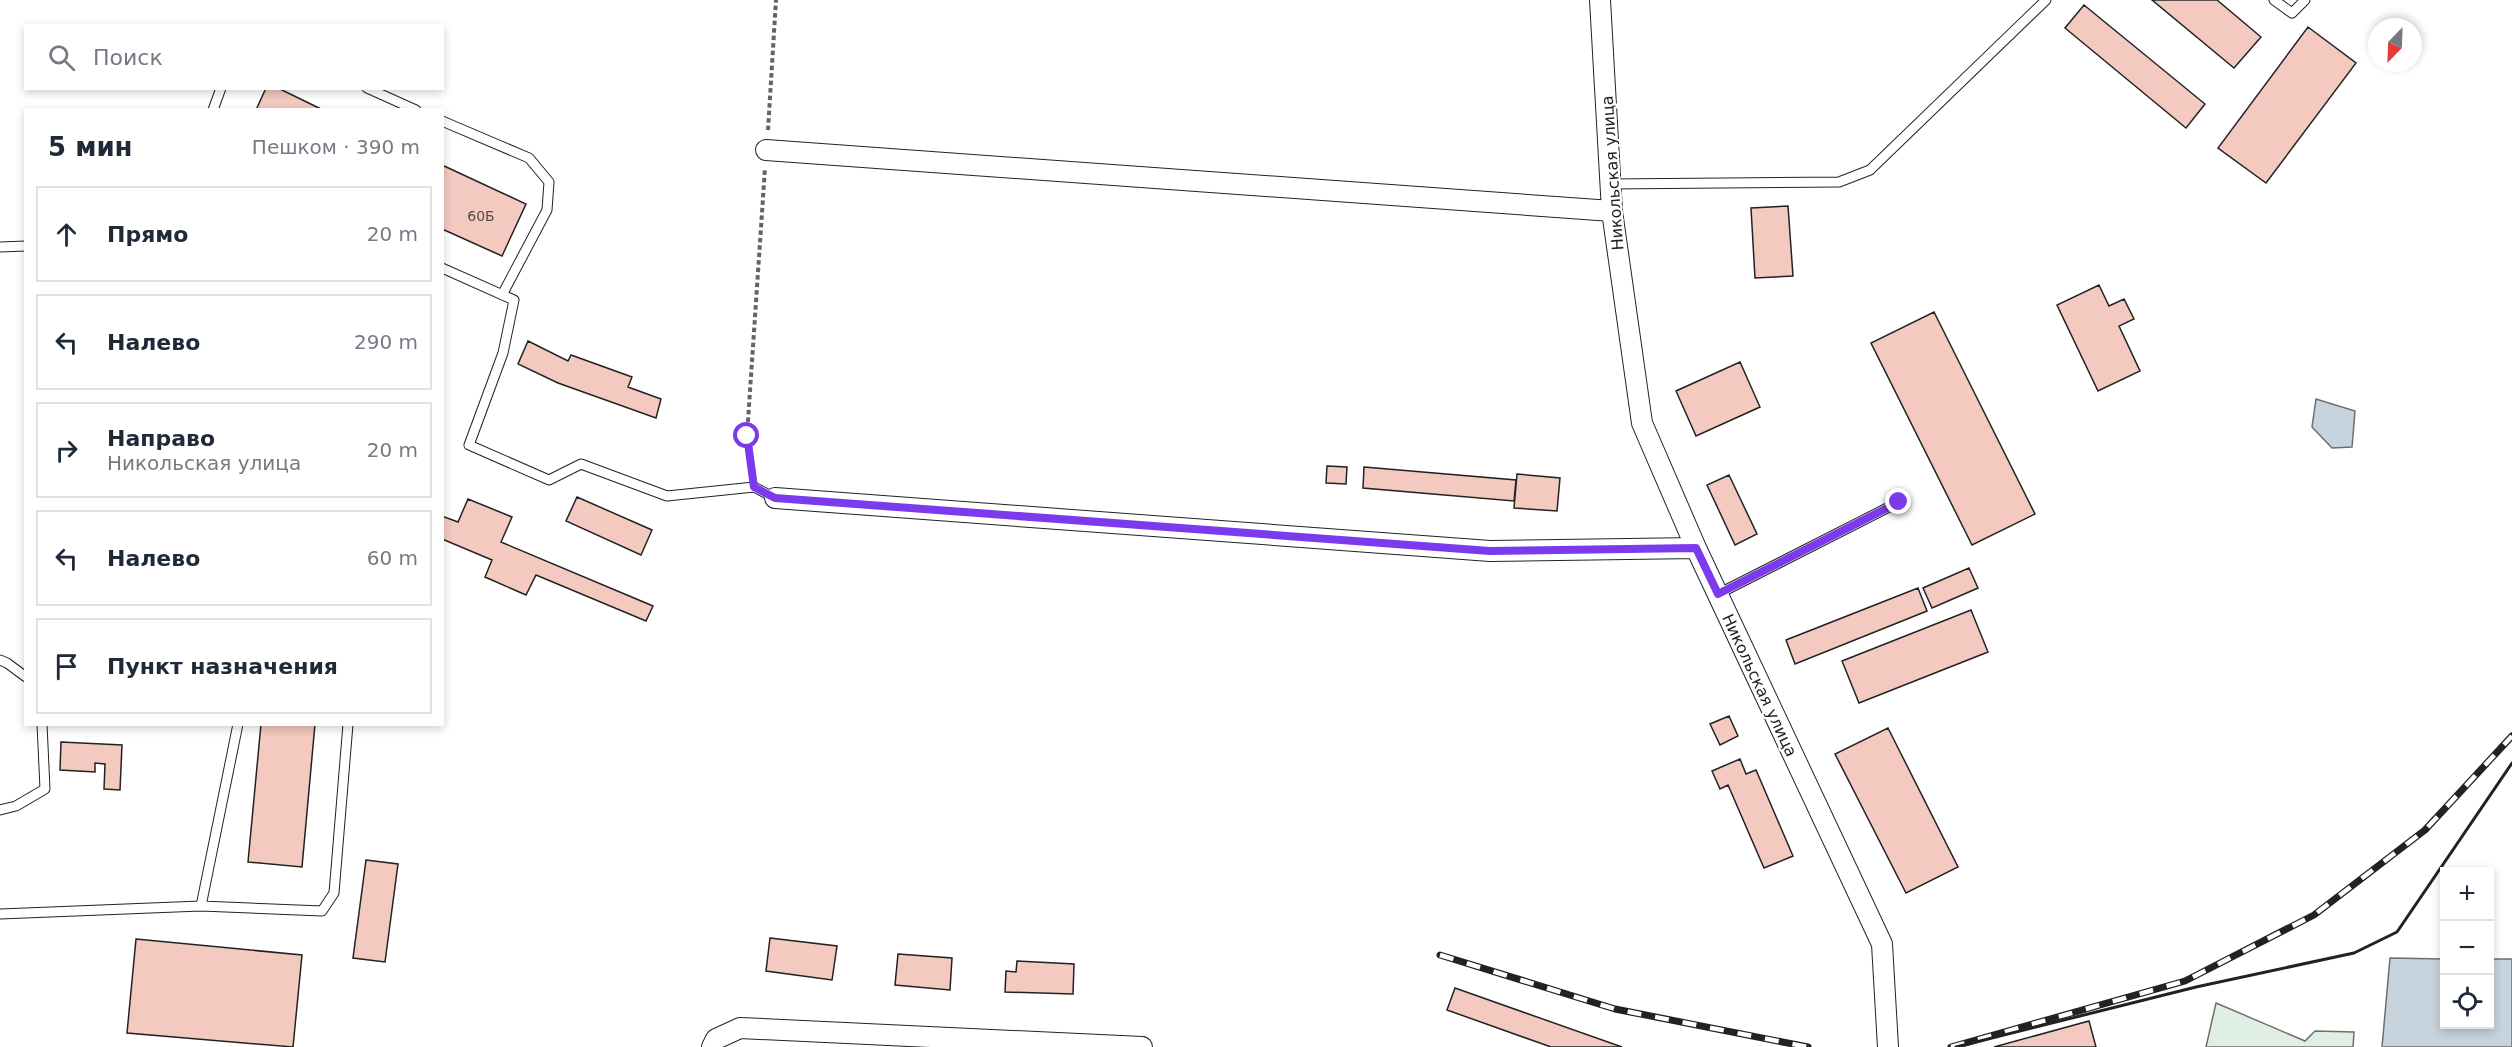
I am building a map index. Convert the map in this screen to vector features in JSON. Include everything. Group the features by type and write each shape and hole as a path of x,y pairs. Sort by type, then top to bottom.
{"street":[{"name":"Никольская улица","path":"1600,0 1612,211 1642,423 1696,548 1882,944 1888,1047"},
{"path":"766,150 1612,211"},
{"path":"775,498 1490,551 1696,548"},
{"path":"712,1047 716,1039 740,1028 1142,1047"}],"lane":[{"path":"1610,184 1839,182 1870,170 2046,0"},
{"path":"2274,0 2292,13 2305,0"},
{"path":"214,108 220,90"},
{"path":"371,90 412,108"},
{"path":"444,122 529,158 549,182 547,210 502,295"},
{"path":"0,247 24,246"},
{"path":"444,269 514,300 503,353 469,445 549,480 581,464 667,496 754,487 775,498"},
{"path":"1718,594 1899,502"},
{"path":"0,660 24,676"},
{"path":"0,810 16,806 45,789 42,726"},
{"path":"201,906 238,726"},
{"path":"0,914 201,906 322,911 334,893 348,726"}],"path":[{"path":"754,487 747,436 776,0"}],"green space":[{"path":"2216,1003 2305,1041 2315,1031 2354,1032 2353,1047 2206,1047"}],"shaded area":[{"path":"2316,399 2355,411 2352,447 2332,448 2312,427"},
{"path":"2390,958 2440,959 2440,1029 2494,1029 2494,959 2512,959 2512,1047 2382,1047"}],"building":[{"path":"2152,0 2217,0 2261,37 2234,68"},
{"path":"2084,5 2205,104 2186,128 2065,28"},
{"path":"2308,27 2356,63 2266,183 2218,148"},
{"path":"265,90 282,90 319,108 257,108"},
{"path":"444,166 526,204 502,256 444,230"},
{"path":"1788,206 1793,276 1755,278 1751,208"},
{"path":"2099,285 2109,306 2124,299 2134,319 2119,326 2140,371 2098,391 2057,305"},
{"path":"1934,312 2035,514 1972,545 1871,343"},
{"path":"528,341 568,361 571,355 632,377 628,387 661,399 656,418 558,383 518,364"},
{"path":"1740,362 1760,407 1696,436 1676,391"},
{"path":"1327,466 1347,467 1346,484 1326,483"},
{"path":"1364,467 1516,480 1514,501 1363,488"},
{"path":"1517,474 1560,478 1557,511 1514,508"},
{"path":"1729,475 1757,534 1735,545 1707,485"},
{"path":"577,497 652,530 641,555 566,521"},
{"path":"468,499 512,517 501,542 653,606 646,621 536,575 526,595 485,577 492,560 444,540 444,517 458,522"},
{"path":"1969,568 1978,588 1932,608 1923,588"},
{"path":"1918,588 1927,611 1795,664 1786,640"},
{"path":"1971,610 1988,652 1859,703 1842,661"},
{"path":"1729,716 1738,736 1720,745 1710,724"},
{"path":"261,726 315,726 302,867 248,862"},
{"path":"1888,728 1958,867 1906,893 1835,754"},
{"path":"61,742 122,745 120,790 104,789 105,764 95,763 95,772 60,770"},
{"path":"1740,759 1746,774 1756,770 1793,856 1764,868 1728,785 1720,789 1712,771"},
{"path":"366,860 398,864 385,962 353,958"},
{"path":"770,938 837,946 832,980 766,971"},
{"path":"136,939 302,955 293,1047 127,1033"},
{"path":"898,954 952,958 950,990 895,985"},
{"path":"1017,961 1074,964 1073,994 1005,992 1006,971 1016,972"},
{"path":"1455,988 1622,1047 1551,1047 1447,1010"},
{"path":"2089,1021 2096,1047 1994,1047"}],"railway":[{"path":"1951,1047 2185,981 2314,915 2425,830 2512,736"},
{"path":"1440,955 1615,1009 1808,1047"}],"wall":[{"path":"1956,1047 2196,987 2354,953 2397,932 2512,763"}],"route":[{"path":"747,436 754,487 775,498 1490,551 1696,548 1718,594 1899,502"}]}
